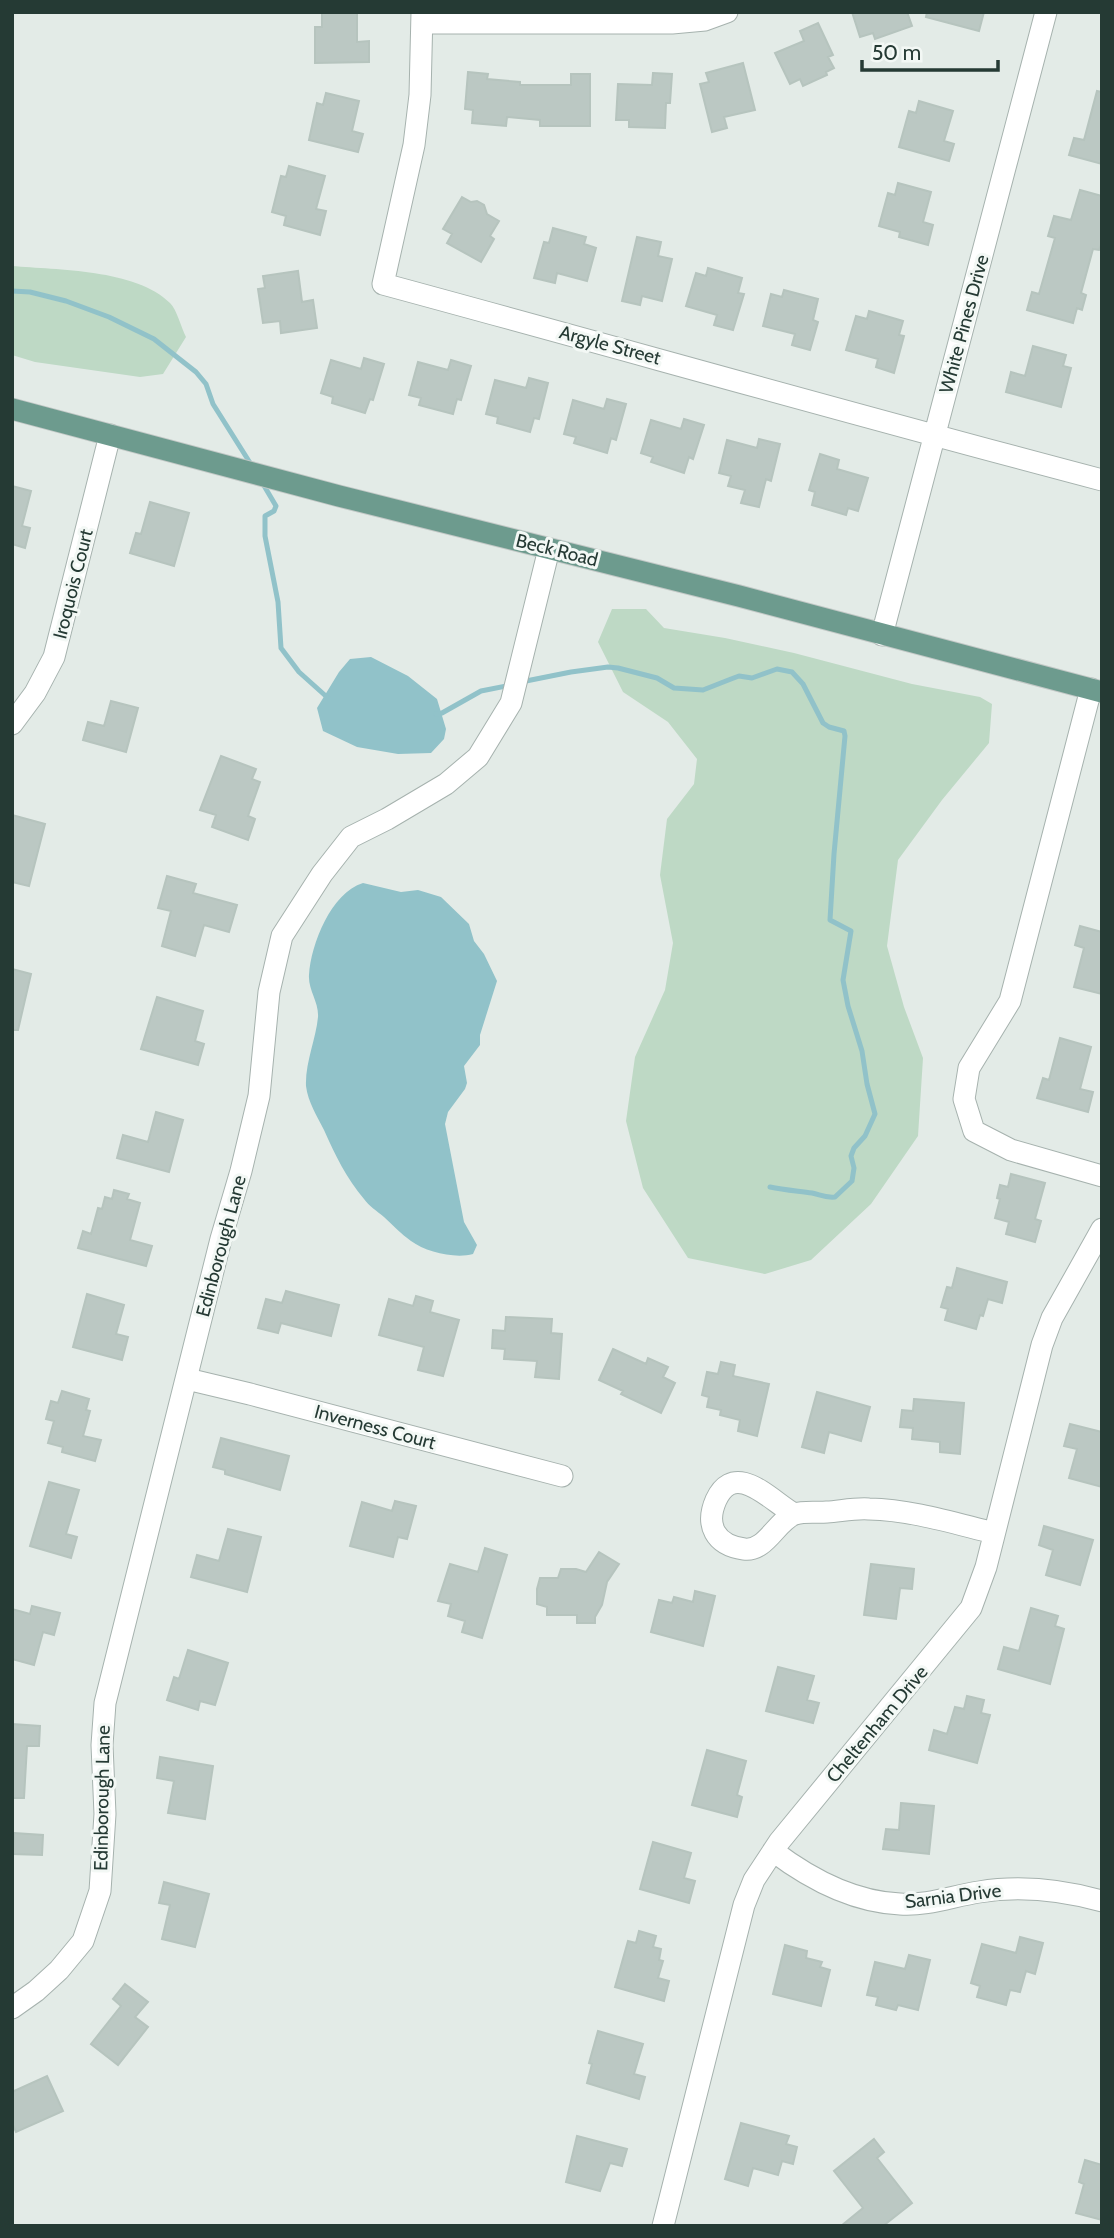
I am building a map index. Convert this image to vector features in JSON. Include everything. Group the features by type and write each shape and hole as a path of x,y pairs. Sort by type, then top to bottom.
{"main road":[{"name":"Beck Road","path":"12,409 1096,691"}],"street":[{"path":"423,18 672,23 705,20 727,12"},
{"name":"White Pines Drive","path":"882,635 1046,12"},
{"name":"Argyle Street","path":"423,18 420,95 414,145 383,284 1102,480"},
{"name":"Iroquois Court","path":"12,724 35,693 54,657 110,435"},
{"name":"Edinborough Lane","path":"12,2008 59,1970 83,1941 100,1891 105,1703 222,1239 242,1171 259,1096 269,992 282,936 322,874 351,837 446,784 478,757 511,703 549,549"},
{"path":"1096,691 1010,1001 969,1068 964,1099 974,1130 1011,1150 1102,1176"},
{"name":"Cheltenham Drive","path":"668,2225 744,1905 754,1880 773,1851 971,1608 995,1533 1042,1345 1052,1318 1102,1229"},
{"name":"Inverness Court","path":"187,1379 562,1476"},
{"path":"794,1514 886,1510 925,1516 995,1533"},
{"name":"Sarnia Drive","path":"773,1851 813,1878 878,1902 919,1904 1009,1889 1057,1891 1102,1901"}],"green space":[{"path":"12,266 73,270 137,283 170,303 186,337 163,374 140,377 35,362 12,355"},
{"path":"612,609 646,609 664,628 794,653 912,684 980,697 992,704 989,743 942,800 898,860 887,946 904,1007 923,1058 918,1136 871,1204 811,1260 765,1274 688,1258 643,1188 626,1121 635,1057 665,990 673,943 660,875 667,819 694,784 697,759 668,722 623,692 598,642"}],"water":[{"path":"371,657 408,676 437,699 446,729 444,739 431,753 398,754 357,747 323,731 317,708 339,672 350,659"},
{"path":"363,883 401,892 418,890 441,897 469,924 474,941 484,954 497,981 480,1035 480,1045 464,1066 467,1083 465,1089 448,1112 445,1124 464,1222 477,1245 473,1254 449,1255 417,1245 368,1204 342,1166 309,1098 306,1077 318,1017 309,980 314,949 332,908 341,897"}],"building":[{"path":"322,12 357,12 357,42 369,41 369,62 315,63 315,27 322,27"},
{"path":"852,12 907,12 912,26 875,39 873,33 860,37"},
{"path":"927,12 984,12 979,31 926,17"},
{"path":"818,23 833,55 828,57 834,68 826,72 827,75 803,86 800,79 790,84 775,53 804,41 800,31"},
{"path":"743,63 755,110 724,117 727,128 712,132 700,84 709,82 706,73"},
{"path":"468,72 488,74 487,79 520,82 520,85 571,85 571,74 590,74 590,126 540,126 540,120 507,117 506,126 472,123 473,110 465,109"},
{"path":"653,73 672,74 670,103 666,103 665,128 629,127 629,120 616,120 618,84 652,85"},
{"path":"1097,91 1102,92 1102,164 1069,155 1074,138 1084,140"},
{"path":"326,93 359,101 352,131 363,134 358,152 309,140 317,103 323,105"},
{"path":"919,101 953,111 944,141 954,144 949,161 899,147 909,111 916,113"},
{"path":"289,166 325,176 316,209 326,211 320,235 284,225 286,216 272,212 281,176 286,177"},
{"path":"898,183 931,192 923,222 933,225 928,245 899,237 900,232 879,226 888,193 895,195"},
{"path":"1080,190 1102,196 1102,242 1099,250 1093,249 1081,293 1086,295 1082,310 1077,308 1073,323 1027,310 1032,292 1039,294 1055,238 1048,236 1054,216 1071,220"},
{"path":"462,197 484,205 487,214 499,221 490,236 494,239 481,262 447,243 452,234 443,229"},
{"path":"553,228 586,237 584,244 596,248 587,281 557,273 555,283 534,278 544,242 549,243"},
{"path":"637,237 661,242 658,256 672,259 662,301 642,296 640,305 622,301"},
{"path":"708,268 742,278 738,293 744,294 733,330 714,325 717,315 686,306 696,273 706,276"},
{"path":"298,271 302,302 313,300 317,328 281,333 280,321 263,323 258,289 265,288 263,276"},
{"path":"784,290 818,299 813,320 818,322 810,350 792,345 795,334 763,326 771,294 782,297"},
{"path":"869,311 903,321 899,335 904,336 894,373 876,367 878,359 846,350 856,316 867,319"},
{"path":"1033,346 1066,355 1063,366 1071,368 1061,407 1006,392 1011,372 1025,376"},
{"path":"364,358 384,364 373,400 370,399 365,413 332,403 333,397 321,393 331,360 361,369"},
{"path":"451,360 471,366 461,400 457,399 453,414 419,405 421,398 409,395 418,362 448,370"},
{"path":"529,378 548,383 539,419 534,418 530,432 497,423 498,417 486,414 495,380 526,388"},
{"path":"607,399 626,404 616,440 611,438 607,453 574,443 576,437 564,434 573,400 604,409"},
{"path":"684,419 704,425 693,459 689,457 684,473 651,462 653,457 641,453 651,420 681,429"},
{"path":"759,439 780,444 771,481 766,479 759,507 741,503 745,490 728,486 731,476 719,473 727,440 757,448"},
{"path":"820,454 839,460 837,469 868,478 858,511 848,508 846,515 812,505 815,492 809,490"},
{"path":"12,486 31,491 22,526 30,528 25,548 12,544"},
{"path":"150,502 189,513 174,566 130,553 136,533 141,534"},
{"path":"111,701 138,708 126,752 83,740 88,722 104,726"},
{"path":"221,756 256,769 252,779 260,782 248,816 255,819 248,840 212,827 216,815 200,810"},
{"path":"12,815 45,824 29,886 12,882"},
{"path":"167,876 196,884 193,893 237,905 229,932 204,925 195,956 162,946 171,911 158,908"},
{"path":"1080,926 1102,932 1102,994 1074,987 1084,948 1075,945"},
{"path":"12,969 31,974 18,1030 12,1030"},
{"path":"157,997 203,1011 195,1041 204,1044 198,1065 141,1049"},
{"path":"1060,1038 1091,1047 1080,1089 1093,1092 1088,1112 1037,1098 1043,1078 1049,1080"},
{"path":"156,1112 183,1120 169,1172 117,1158 123,1135 148,1142"},
{"path":"1011,1174 1045,1183 1035,1219 1041,1221 1035,1242 1006,1234 1009,1222 995,1218 1000,1185 1008,1187"},
{"path":"114,1190 129,1194 127,1199 140,1203 130,1240 152,1246 146,1266 78,1248 83,1231 91,1234 98,1208 102,1209 105,1197 112,1199"},
{"path":"957,1268 1007,1282 1002,1303 988,1299 976,1329 945,1320 948,1309 941,1307 947,1287 952,1288"},
{"path":"286,1291 339,1305 331,1336 281,1323 278,1333 258,1328 266,1299 282,1303"},
{"path":"87,1294 124,1305 116,1334 128,1337 122,1360 73,1347"},
{"path":"416,1296 433,1301 430,1312 459,1320 443,1376 418,1370 424,1347 379,1335 389,1299 413,1306"},
{"path":"506,1317 552,1319 551,1333 562,1334 559,1379 535,1377 537,1361 504,1359 505,1349 492,1348 493,1330 505,1331"},
{"path":"613,1349 646,1364 648,1358 668,1367 663,1377 675,1383 661,1413 599,1380"},
{"path":"721,1362 735,1365 733,1376 769,1384 757,1436 738,1431 740,1420 720,1415 721,1410 707,1407 709,1397 702,1395 707,1372 718,1374"},
{"path":"62,1391 89,1399 86,1410 90,1411 83,1436 101,1440 95,1461 62,1452 63,1447 48,1443 54,1421 46,1419 51,1401 58,1403"},
{"path":"817,1392 870,1407 861,1441 829,1432 824,1453 802,1447"},
{"path":"914,1399 964,1403 960,1454 940,1452 940,1442 912,1439 913,1428 900,1427 902,1410 913,1411"},
{"path":"1070,1424 1102,1432 1102,1487 1069,1478 1077,1449 1064,1446"},
{"path":"221,1438 289,1456 280,1490 225,1474 225,1470 213,1467"},
{"path":"49,1482 79,1490 66,1534 77,1537 71,1558 30,1546"},
{"path":"395,1501 416,1506 407,1539 398,1537 393,1557 350,1546 362,1502 392,1511"},
{"path":"1044,1526 1093,1540 1080,1585 1046,1575 1053,1550 1039,1545"},
{"path":"228,1529 261,1537 247,1592 191,1577 197,1555 219,1561"},
{"path":"485,1548 507,1555 482,1638 462,1632 465,1621 448,1616 451,1604 438,1601 450,1564 478,1572"},
{"path":"599,1552 619,1564 607,1582 595,1623 577,1623 577,1615 547,1615 547,1607 537,1604 540,1578 558,1578 561,1569 586,1572"},
{"path":"871,1564 914,1569 912,1589 900,1588 896,1619 864,1615"},
{"path":"695,1591 715,1596 703,1646 651,1632 659,1600 672,1603 674,1597 693,1602"},
{"path":"32,1606 60,1613 54,1635 43,1632 34,1665 12,1659 12,1609 30,1614"},
{"path":"1031,1608 1058,1616 1055,1626 1064,1629 1050,1684 998,1669 1004,1647 1019,1651"},
{"path":"188,1650 228,1663 215,1705 200,1701 198,1710 167,1700 174,1677 179,1679"},
{"path":"778,1667 814,1676 807,1700 819,1703 813,1723 766,1711"},
{"path":"967,1696 984,1700 981,1713 990,1715 977,1763 929,1750 934,1730 947,1734 955,1707 964,1709"},
{"path":"12,1724 40,1726 39,1746 27,1746 24,1798 12,1798"},
{"path":"707,1750 746,1761 737,1795 742,1797 737,1817 692,1805"},
{"path":"160,1757 213,1766 205,1819 168,1813 174,1781 157,1778"},
{"path":"901,1803 934,1806 929,1854 883,1849 886,1829 899,1830"},
{"path":"14,1833 43,1835 42,1855 13,1854"},
{"path":"653,1842 691,1853 684,1878 695,1881 689,1903 640,1889"},
{"path":"164,1882 209,1894 195,1947 162,1939 170,1905 159,1903"},
{"path":"639,1931 656,1936 653,1947 661,1949 659,1960 663,1961 658,1978 669,1981 664,2001 615,1987 628,1941 636,1943"},
{"path":"1020,1937 1043,1943 1035,1974 1026,1971 1020,1992 1010,1990 1006,2005 977,1997 980,1986 971,1983 982,1944 1016,1953"},
{"path":"785,1945 807,1951 806,1958 822,1962 820,1967 830,1970 821,2006 773,1994"},
{"path":"909,1955 930,1960 918,2010 898,2005 896,2010 876,2005 878,1997 867,1995 875,1962 905,1969"},
{"path":"125,1984 148,2002 135,2017 148,2027 118,2065 91,2044 121,2006 113,1999"},
{"path":"598,2031 643,2044 634,2074 645,2077 639,2099 587,2083 592,2064 589,2063"},
{"path":"47,2076 63,2111 16,2132 12,2123 12,2092"},
{"path":"741,2123 789,2136 786,2144 797,2147 793,2164 782,2161 778,2175 753,2168 748,2186 725,2179"},
{"path":"577,2136 627,2149 622,2166 610,2163 600,2191 566,2182"},
{"path":"874,2139 884,2152 877,2158 912,2203 883,2226 841,2226 863,2208 834,2171"},
{"path":"1085,2160 1102,2165 1102,2220 1076,2213 1084,2184 1079,2182"}],"waterway":[{"path":"12,291 30,292 66,301 109,317 154,339 196,372 206,384 213,404 252,466"},
{"path":"263,484 276,506 274,511 265,516 265,536 278,602 281,648 299,672 328,698"},
{"path":"521,682 608,667 657,678 674,688 703,690 739,676 752,678 777,669 792,672 803,684 823,723 844,731 830,920 851,931 843,980 875,1114 865,1136 854,1148 851,1156 854,1168 852,1181 835,1197 770,1187"},
{"path":"436,714 481,691 511,685"}]}
